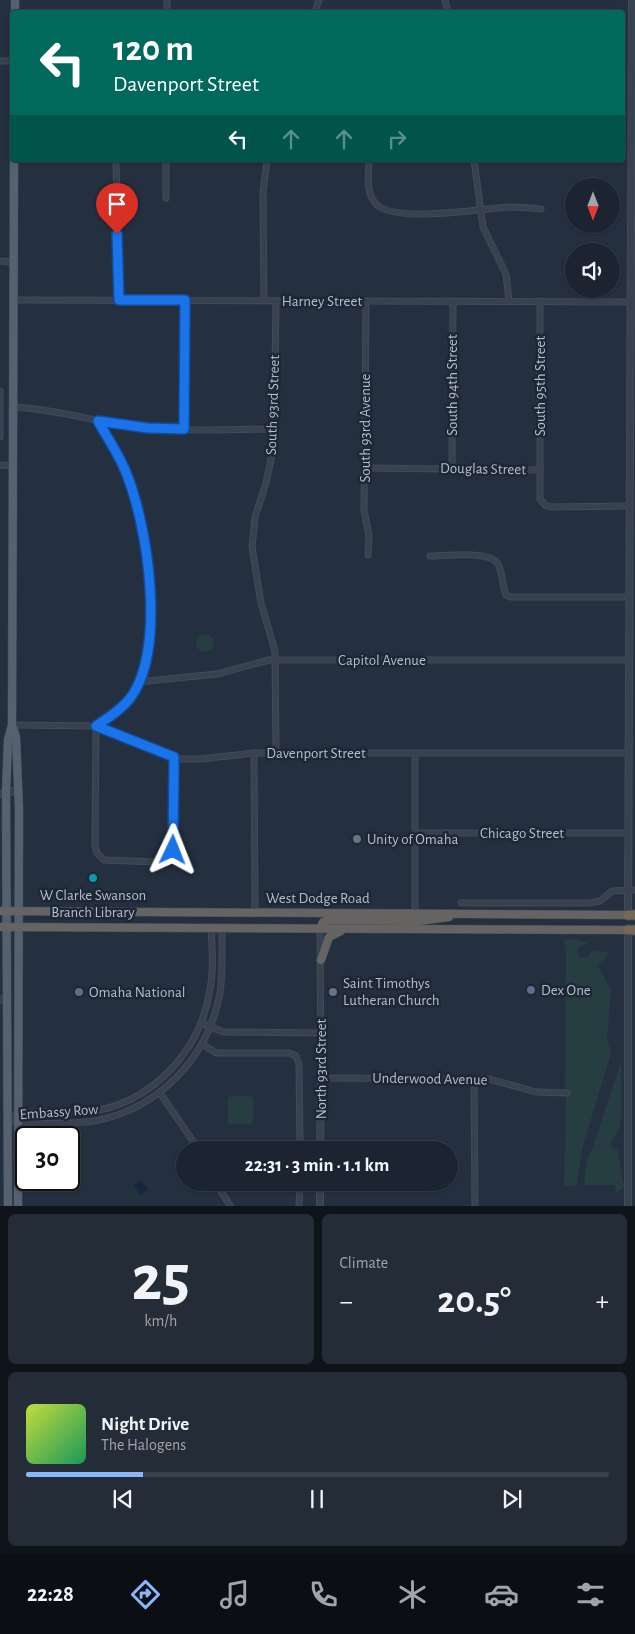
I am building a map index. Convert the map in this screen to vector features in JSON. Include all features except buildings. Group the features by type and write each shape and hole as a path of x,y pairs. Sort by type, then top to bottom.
{"highway":[{"name":"West Dodge Road","path":"3,911 631,915"},
{"path":"320,929 323,922 329,920 418,921 466,914"},
{"name":"West Dodge Road","path":"3,927 631,930"},
{"path":"321,960 326,942 331,935 356,929"}],"main road":[{"path":"8,1206 8,1118 3,927 3,790 8,738 12,725 14,162"},
{"path":"12,725 16,737 18,790 18,1206"}],"street":[{"path":"631,915 627,833 627,753 634,302 632,0"},
{"path":"116,162 119,300"},
{"path":"166,162 166,198"},
{"path":"264,301 263,192 267,162"},
{"path":"369,162 369,188 374,200 385,210 395,213 445,213 512,208 541,209"},
{"path":"474,162 481,210 487,236 506,274 509,301"},
{"path":"0,261 14,262"},
{"name":"Harney Street","path":"14,300 634,302"},
{"path":"184,429 185,300"},
{"name":"South 93rd Street","path":"276,301 275,429 271,463 255,516 252,546 254,567 276,660"},
{"name":"South 93rd Avenue","path":"366,301 364,510 369,536 368,555"},
{"name":"South 94th Street","path":"452,469 453,301"},
{"name":"South 95th Street","path":"540,302 540,470"},
{"path":"0,391 0,437"},
{"path":"13,407 56,410 98,421 142,427 275,429"},
{"path":"98,421 127,474 139,510 149,566 148,633 138,682 126,704 96,726 95,846 98,855 109,862 157,862 166,859 172,853 174,846 174,757"},
{"path":"0,465 13,466"},
{"name":"Douglas Street","path":"364,468 540,470 539,496 547,506 630,506"},
{"path":"430,556 484,556 493,559 499,566 506,595 511,597 630,598"},
{"path":"276,660 276,753"},
{"name":"Capitol Avenue","path":"138,682 216,674 276,660 629,660"},
{"name":"Davenport Street","path":"12,725 96,726 174,757 201,760 254,753 627,753"},
{"path":"254,753 255,912"},
{"path":"415,753 415,913"},
{"path":"3,790 18,790"},
{"name":"Chicago Street","path":"416,833 627,833"},
{"path":"461,903 590,903 600,901 612,891 631,890"},
{"name":"Embassy Row","path":"8,1118 18,1113 87,1112 127,1101 153,1086 176,1064 192,1041 201,1023 210,989 211,928"},
{"name":"Embassy Row","path":"8,1118 18,1123 95,1121 130,1110 160,1093 184,1071 210,1028 220,991 222,928"},
{"name":"North 93rd Street","path":"320,929 320,1141"},
{"path":"628,1206 631,930"},
{"path":"210,989 220,991"},
{"path":"201,1023 210,1028 227,1032 321,1033"},
{"path":"202,1044 216,1053 290,1054 297,1058 300,1065 300,1141"},
{"name":"Underwood Avenue","path":"321,1078 498,1080 536,1092 566,1093"},
{"path":"474,1079 474,1206"},
{"path":"160,1093 193,1141"},
{"path":"221,1191 232,1206"},
{"path":"299,1206 300,1191"},
{"path":"320,1191 320,1206"}],"green space":[{"path":"205,634 211,637 214,643 211,649 205,652 199,649 196,643 199,637"},
{"path":"575,939 588,943 577,949 580,958 588,956 592,951 607,952 607,956 598,965 611,991 607,1039 611,1053 582,1149 577,1183 575,1186 564,1186 566,1097 568,1092 565,1089 566,952 564,940"},
{"path":"621,1062 622,1102 620,1125 610,1146 617,1149 624,1187 616,1193 615,1185 584,1185 587,1159 592,1150"},
{"path":"231,1096 251,1096 253,1099 253,1122 251,1124 231,1124 228,1122 228,1098"}],"water":[{"path":"140,1180 149,1189 140,1195 134,1185"}],"place":[{"name":"Unity of Omaha","path":"357,839"},
{"name":"W Clarke Swanson Branch Library","path":"93,878"},
{"name":"Dex One","path":"531,990"},
{"name":"Omaha National","path":"79,992"},
{"name":"Saint Timothys Lutheran Church","path":"333,992"}],"route":[{"path":"117,234 119,300 185,300 184,429 136,427 98,421 123,465 139,510 149,566 150,597 146,650 142,672 135,691 126,704 96,726 151,750 174,757 173,850"}]}
